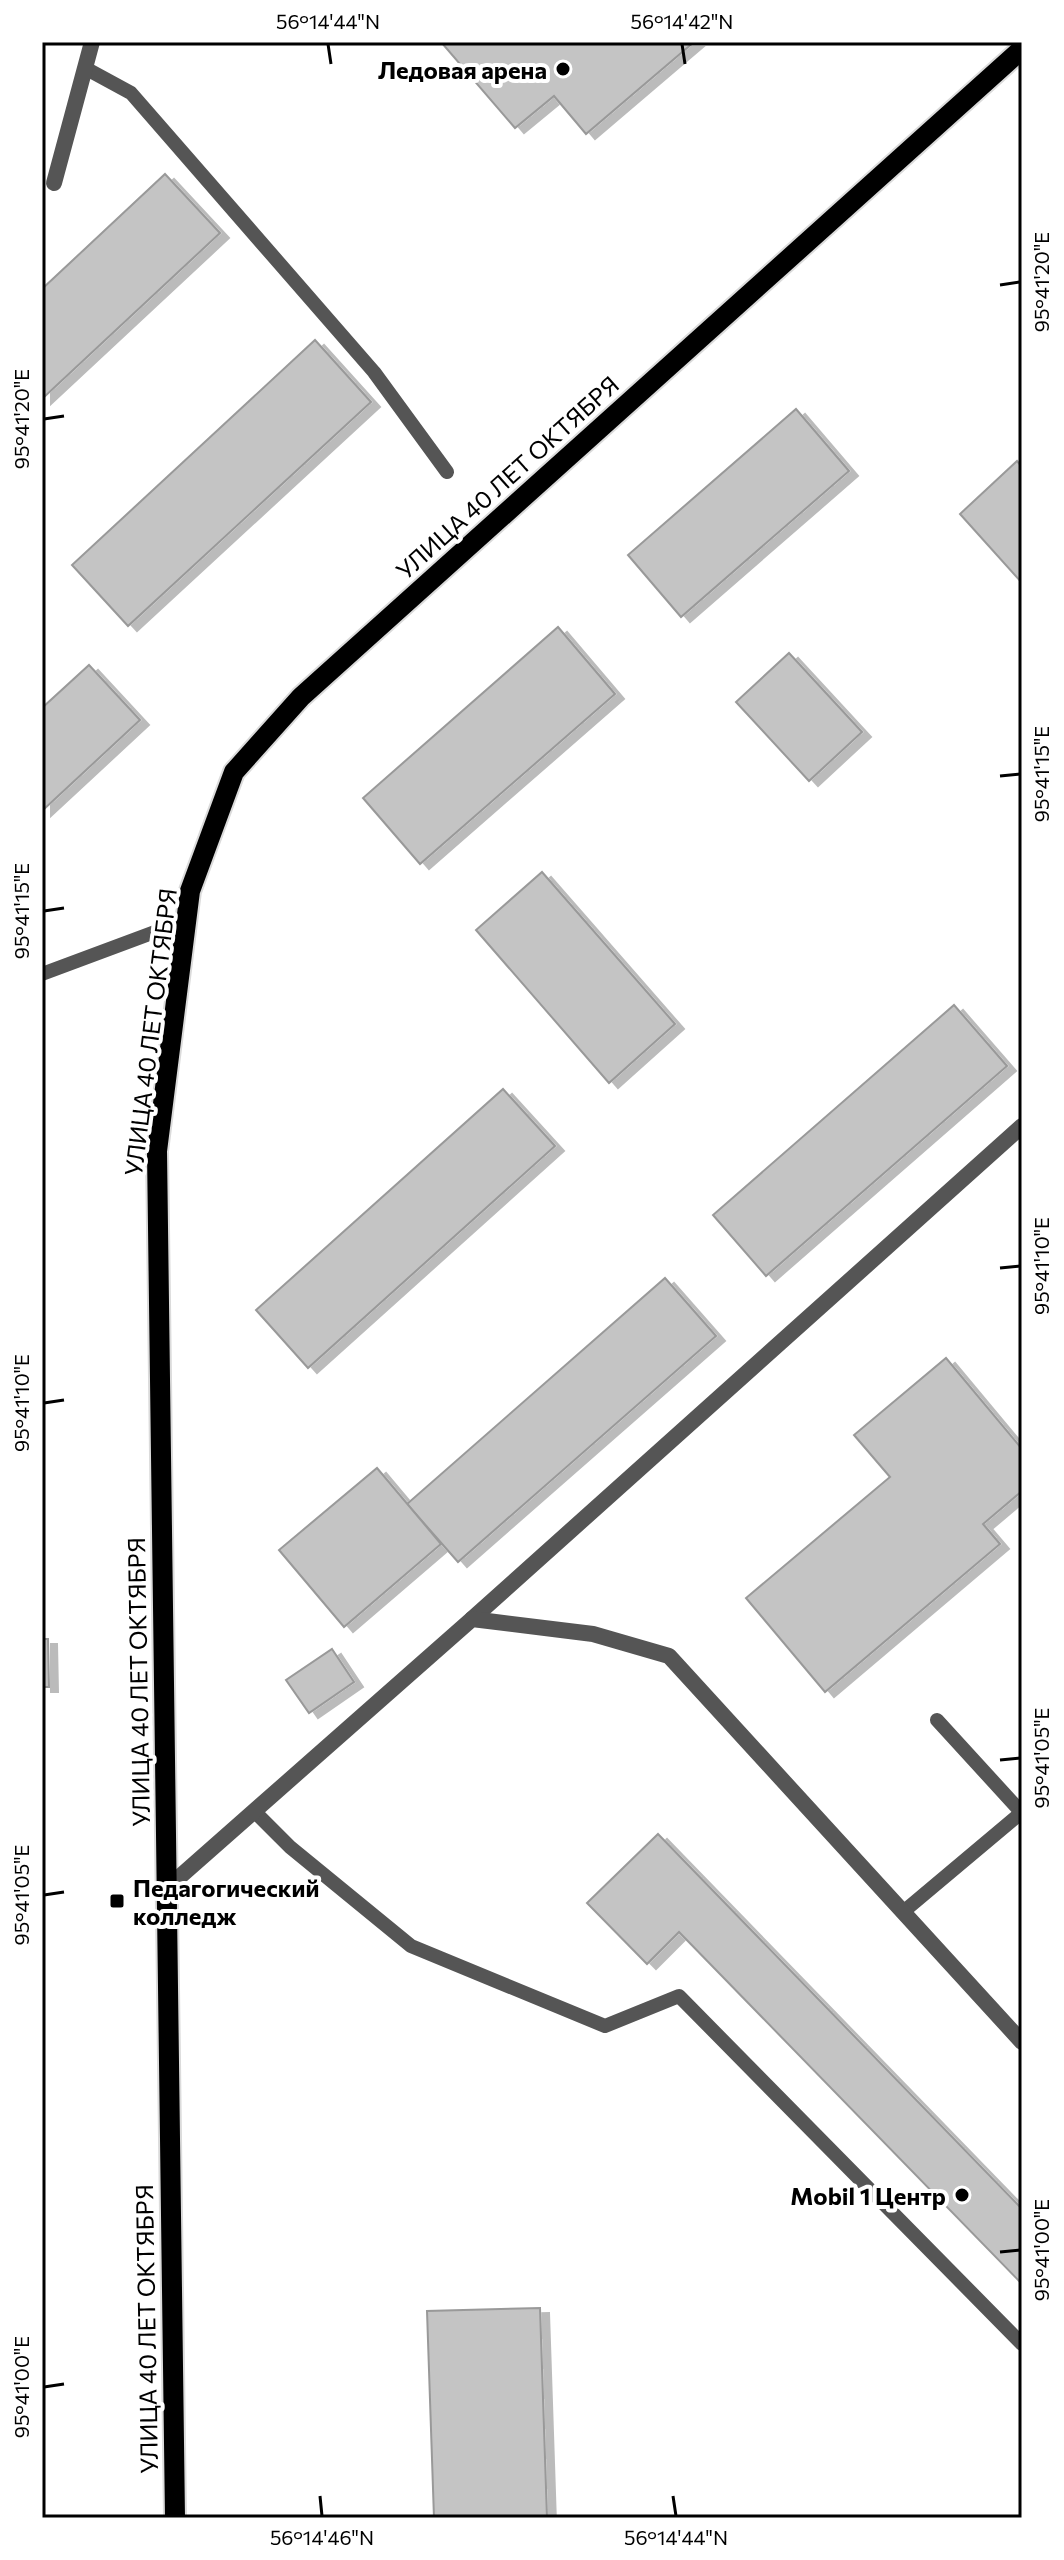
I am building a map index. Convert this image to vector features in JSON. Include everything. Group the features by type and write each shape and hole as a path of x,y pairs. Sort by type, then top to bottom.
{"main road":[{"name":"УЛИЦА 40 ЛЕТ ОКТЯБРЯ","path":"175,2518 157,1151 190,891 234,772 301,697 1022,49"}],"street":[{"path":"54,183 92,42"},
{"path":"167,1888 1022,1126"},
{"path":"472,1619 593,1634 669,1656 1022,2042"}],"lane":[{"path":"85,68 131,93 374,372 447,472"},
{"path":"42,974 187,920"},
{"path":"903,1912 1022,1812 937,1720"},
{"path":"254,1811 290,1847 411,1946 605,2026 679,1996 1022,2344"}],"building":[{"name":"Ледовая арена","path":"441,42 694,42 586,134 554,96 515,128"},
{"path":"165,174 220,233 42,399 42,289"},
{"path":"315,340 371,402 128,626 72,565"},
{"path":"796,409 849,471 681,617 628,555"},
{"path":"1017,461 1022,467 1022,583 960,514"},
{"path":"558,627 615,694 420,864 363,798"},
{"path":"789,653 862,732 809,781 736,702"},
{"path":"89,665 140,720 42,811 42,708"},
{"path":"542,872 675,1024 609,1083 476,930"},
{"path":"954,1005 1007,1066 766,1276 713,1215"},
{"path":"503,1089 555,1146 308,1368 256,1310"},
{"path":"665,1278 716,1336 458,1562 407,1504"},
{"path":"946,1358 1022,1449 1022,1491 983,1524 1000,1544 825,1692 746,1598 890,1477 854,1435"},
{"path":"377,1468 441,1544 344,1627 279,1550"},
{"path":"42,1639 48,1639 49,1687 42,1687"},
{"path":"332,1649 354,1682 309,1713 286,1680"},
{"path":"658,1834 1022,2209 1022,2284 679,1932 647,1964 587,1903"},
{"path":"540,2308 547,2518 434,2518 427,2311"}],"place":[{"name":"Ледовая арена","path":"563,69"},
{"name":"Педагогический колледж","path":"117,1901"},
{"name":"Mobil 1 Центр","path":"962,2195"}]}
